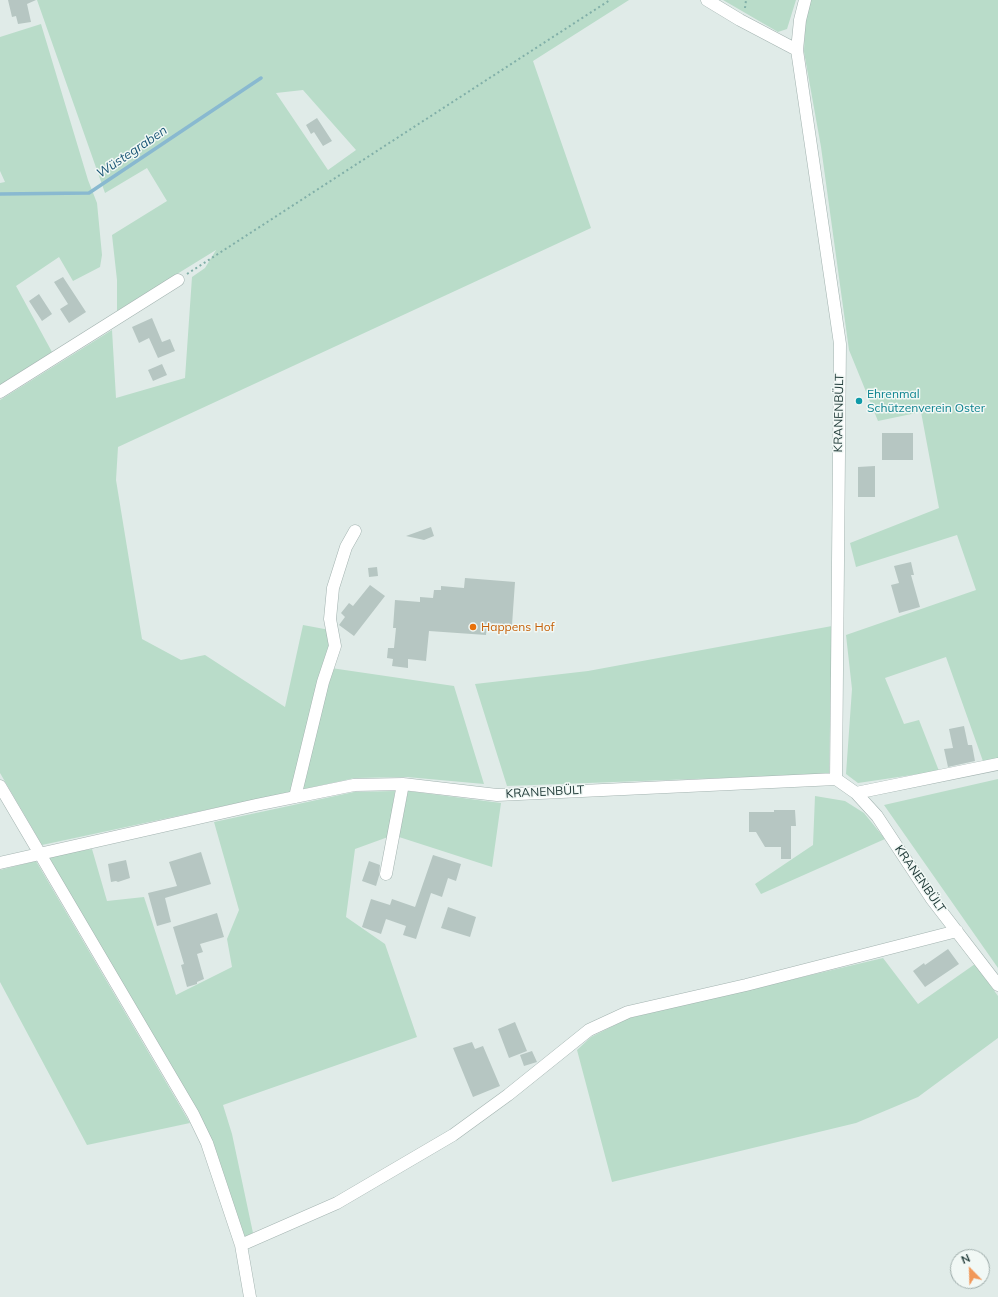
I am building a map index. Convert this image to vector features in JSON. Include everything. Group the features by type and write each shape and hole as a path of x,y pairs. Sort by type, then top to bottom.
{"street":[{"path":"707,0 740,20 797,50"},
{"name":"KRANENBÜLT","path":"805,0 800,20 797,50 840,344 836,779"},
{"path":"0,392 178,280"},
{"path":"296,797 323,682 335,646 330,619 333,588 346,546 355,531"},
{"path":"856,793 998,764"},
{"name":"KRANENBÜLT","path":"0,863 256,805 354,785 403,784 497,795 836,779 856,793 877,816 931,898 998,985"},
{"path":"386,874 403,784"},
{"path":"0,786 193,1114 207,1143 241,1245 250,1297"},
{"path":"241,1245 337,1203 453,1134 508,1096 589,1030 628,1012 746,986 957,931"}],"path":[{"path":"178,280 610,0"}],"green space":[{"path":"37,0 629,0 533,61 591,228 118,447 116,480 142,639 181,660 205,655 285,707 303,625 335,631 331,668 454,686 484,784 407,777 355,778 42,845 0,773 0,400 112,330 116,398 185,378 192,277 205,268 216,250 117,311 117,280 112,235 167,201 147,168 105,193","holes":["303,90 356,150 328,170 276,93"]},
{"path":"723,0 796,0 787,29 778,32"},
{"path":"811,0 998,0 998,762 984,764 946,657 885,678 904,724 919,720 939,771 858,783 846,774 852,689 846,635 976,590 957,535 856,567 850,543 939,508 921,412 878,421 849,350 821,147 804,52 805,21"},
{"path":"41,24 88,180 97,203 102,255 100,267 73,281 59,257 16,286 52,352 0,385 0,183 5,182 0,171 0,37"},
{"path":"832,626 829,774 507,786 475,684 588,671"},
{"path":"998,779 998,968 884,805"},
{"path":"395,791 388,837 355,849 346,917 385,944 417,1037 223,1105 232,1134 253,1233 244,1237 213,1145 48,856 92,849 107,901 144,897 176,995 232,967 227,939 239,910 214,822 354,792"},
{"path":"408,791 501,803 492,867 399,837"},
{"path":"815,796 845,801 864,813 885,839 761,894 755,884 813,845"},
{"path":"36,861 190,1123 87,1145 0,982 0,870"},
{"path":"883,958 918,1004 975,964 998,996 998,1038 918,1097 856,1123 612,1182 577,1050 591,1037 629,1018"}],"building":[{"path":"8,0 36,0 27,4 31,22 18,24 16,16 12,17"},
{"path":"317,118 332,141 323,146 314,132 311,134 306,125"},
{"path":"63,277 86,312 69,323 60,309 68,304 54,282"},
{"path":"39,294 52,314 42,321 29,301"},
{"path":"152,318 162,342 170,339 175,351 158,358 149,338 139,343 132,327"},
{"path":"162,364 167,375 153,381 148,370"},
{"path":"882,433 913,433 913,460 882,460"},
{"path":"875,466 875,497 858,497 858,467"},
{"path":"431,527 434,536 424,540 406,536"},
{"path":"911,562 914,575 911,575 920,607 899,613 891,585 899,583 894,566"},
{"path":"377,567 378,576 369,577 368,568"},
{"path":"465,578 515,582 512,625 487,623 486,635 429,631 426,661 408,659 408,668 392,666 393,659 387,658 388,648 394,648 396,628 393,628 395,600 420,602 420,597 433,598 434,590 441,590 441,586 464,588"},
{"path":"370,585 385,596 354,636 339,625 345,617 341,613 349,603 353,606"},
{"path":"964,726 968,745 972,745 975,761 948,767 944,749 953,748 949,729"},
{"path":"774,810 795,810 796,826 791,826 791,859 781,859 781,847 765,847 756,832 749,832 749,812 774,812"},
{"path":"201,852 211,884 165,898 171,922 157,926 148,893 177,886 169,862"},
{"path":"433,855 461,864 456,881 448,878 442,897 431,893 416,939 403,935 406,926 386,919 381,934 362,927 371,899 390,905 392,899 415,907"},
{"path":"126,860 130,878 118,882 111,882 108,864"},
{"path":"369,861 380,865 376,886 362,881"},
{"path":"448,907 476,917 470,937 441,928"},
{"path":"217,913 224,937 200,944 203,952 197,954 204,979 197,982 197,984 187,987 181,965 184,964 173,927"},
{"path":"948,949 959,964 925,987 913,971 924,963 925,965"},
{"path":"515,1022 527,1051 509,1058 498,1029"},
{"path":"472,1042 475,1049 483,1046 500,1086 473,1097 453,1048"},
{"path":"532,1051 537,1062 524,1066 520,1055"}],"waterway":[{"name":"Wüstegraben","path":"0,194 89,193 261,78"}],"place":[{"name":"Ehrenmal Schützenverein Oster","path":"859,401"},
{"name":"Happens Hof","path":"473,627"}]}
